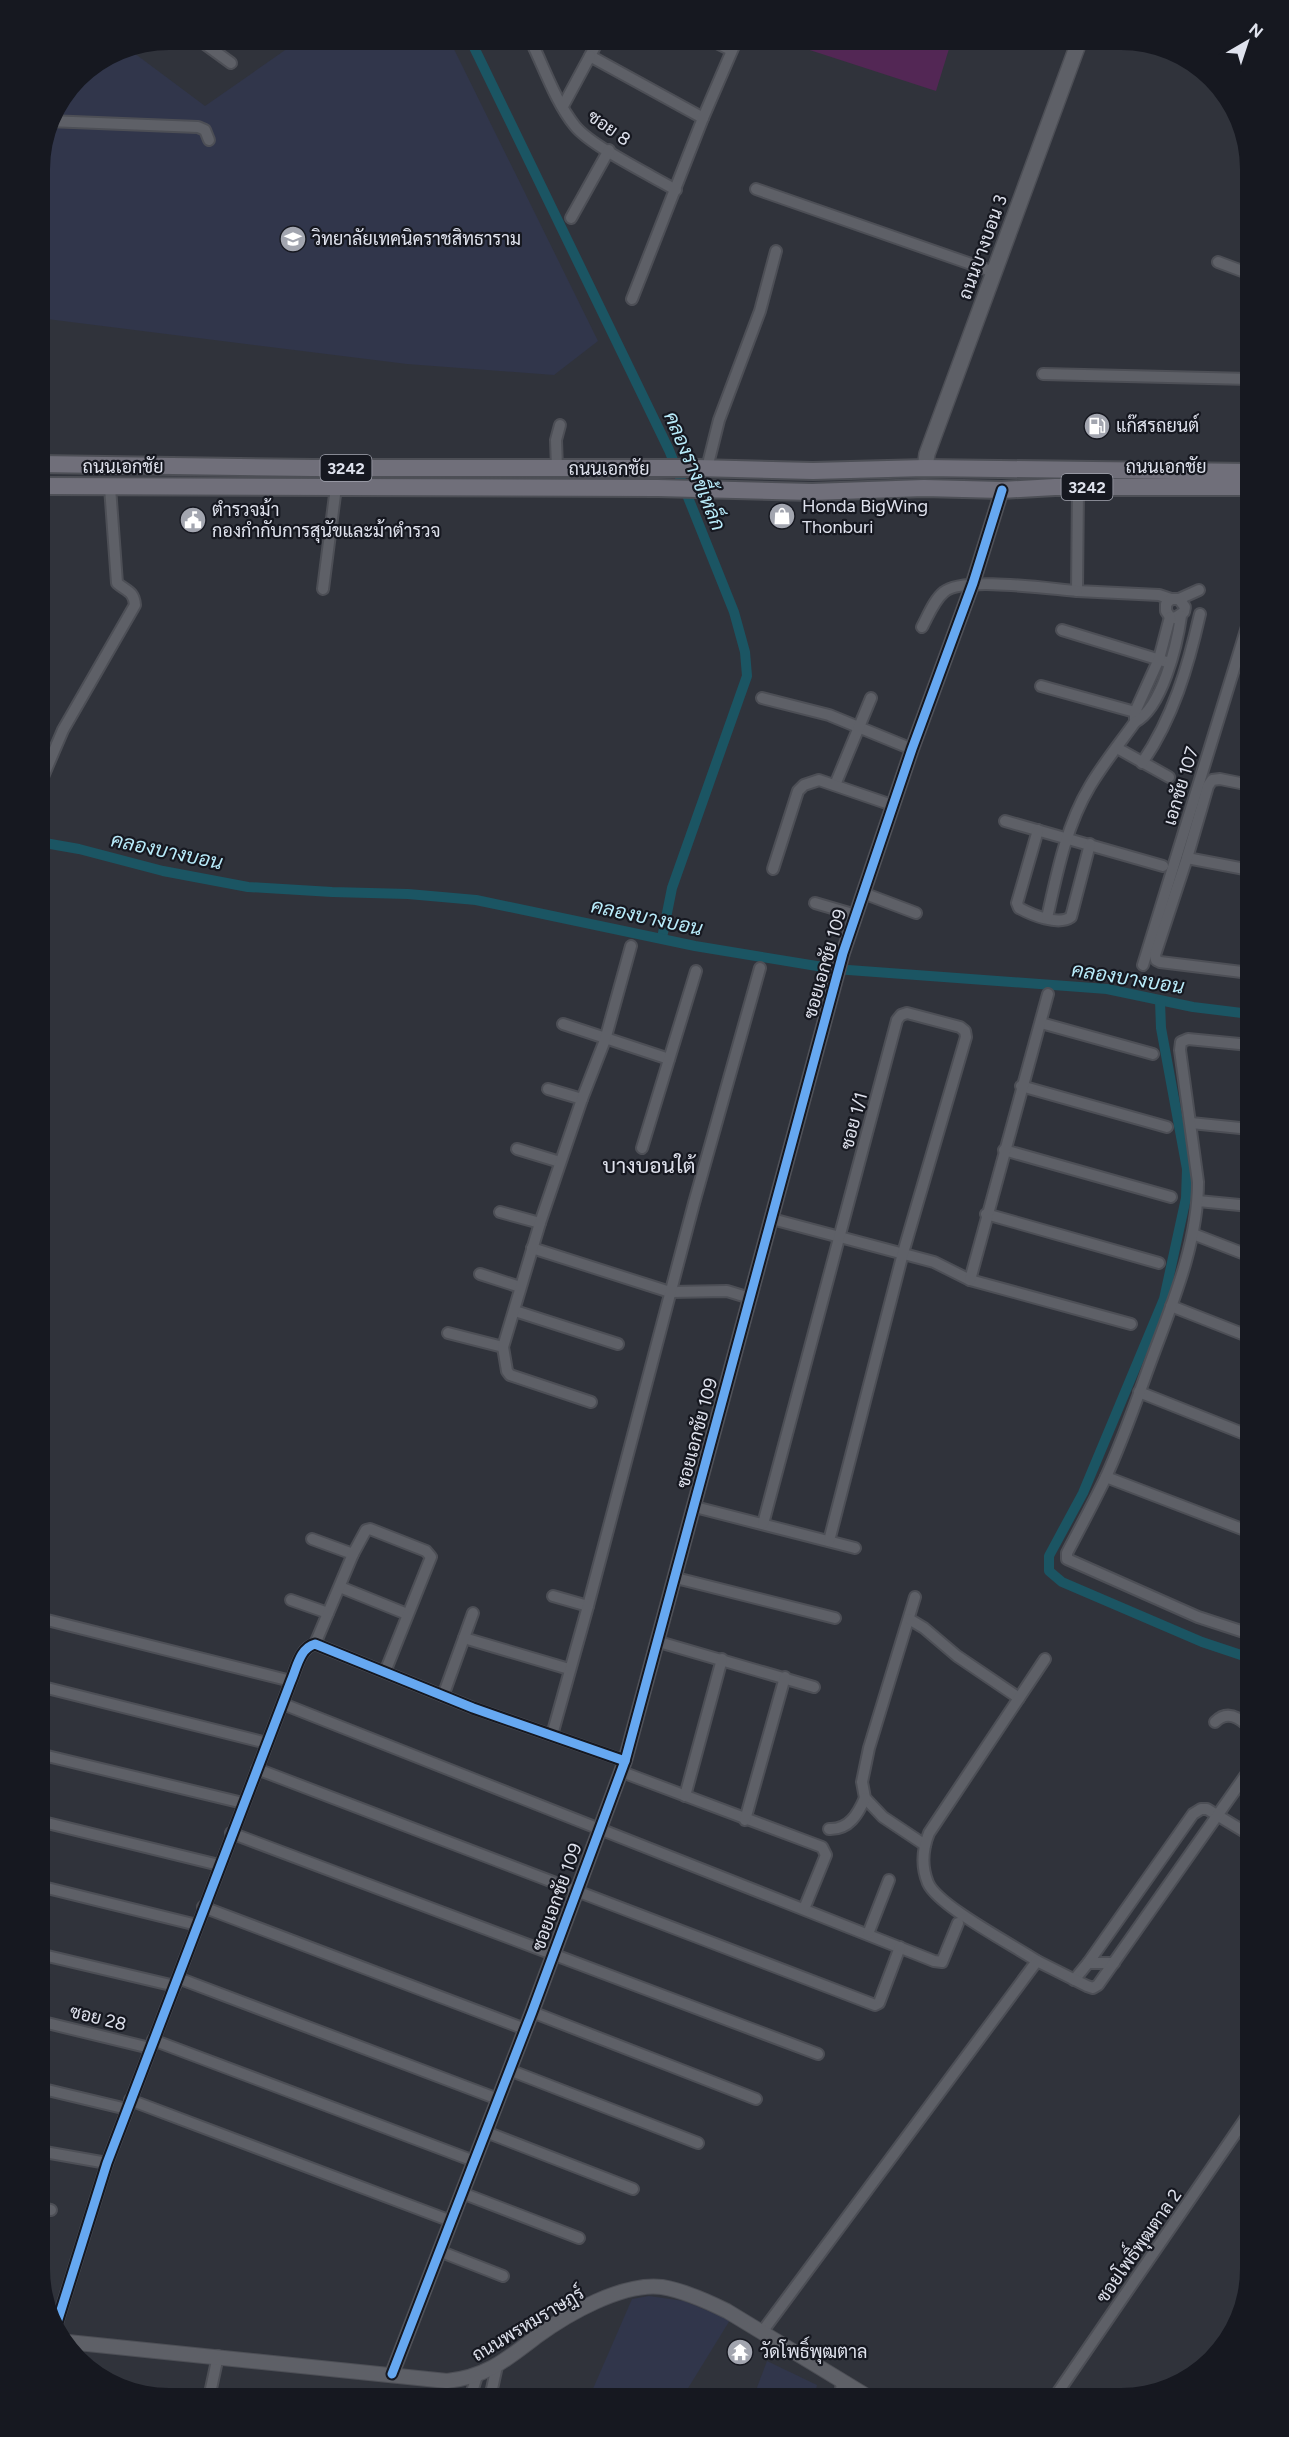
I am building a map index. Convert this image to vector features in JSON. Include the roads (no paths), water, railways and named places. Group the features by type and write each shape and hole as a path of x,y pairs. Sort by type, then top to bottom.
{"main road":[{"name":"ถนนบางบอน 3","path":"925,468 927,454 1076,50"},
{"name":"ถนนเอกชัย","path":"50,464 313,468 702,468 813,471 925,468 1168,478 1240,486"},
{"path":"924,488 925,468"},
{"name":"ถนนเอกชัย","path":"50,486 658,488 812,492 924,488 1002,490 1078,487 1240,473"}],"street":[{"path":"213,50 231,63"},
{"name":"ซอย 8","path":"535,50 562,106 575,126 609,150 676,190"},
{"path":"562,106 593,50"},
{"path":"632,299 731,50"},
{"path":"590,56 703,118"},
{"path":"60,121 198,126 205,130 208,140"},
{"path":"571,218 609,150"},
{"path":"756,189 994,272"},
{"path":"702,468 760,311 776,251"},
{"path":"1218,262 1240,270"},
{"path":"1043,374 1240,379"},
{"path":"556,468 556,440 560,425"},
{"path":"50,760 63,730 135,605 135,598 131,591 117,583 110,487"},
{"path":"323,590 336,487"},
{"path":"1077,591 1078,487"},
{"name":"ซอยเอกชัย 109","path":"392,2374 532,2012 623,1766 659,1642 843,953 892,805 973,583 1002,490"},
{"path":"922,627 942,593 952,587 973,583 1159,595 1175,599 1185,607 1175,617 1165,661 1138,717 1089,787 1067,837 1047,918"},
{"path":"1175,617 1166,611 1166,604 1199,590"},
{"path":"1142,763 1160,734 1175,701 1190,658 1200,614"},
{"path":"1062,630 1165,661"},
{"name":"เอกชัย 107","path":"1143,965 1240,650"},
{"path":"1041,686 1138,717"},
{"path":"762,698 808,708 859,726 912,750"},
{"path":"835,785 871,698"},
{"path":"1116,748 1169,777"},
{"path":"1240,783 1220,779 1212,780 1208,786 1155,955 1156,960 1240,972"},
{"path":"773,869 798,791 804,785 819,780 892,805"},
{"path":"1005,821 1163,866"},
{"path":"1038,830 1017,903 1019,908 1047,918 1064,921 1071,917 1090,844"},
{"path":"1187,858 1240,868"},
{"path":"863,893 916,914"},
{"path":"815,903 856,915"},
{"path":"591,1402 510,1375 507,1371 503,1347 560,1162 604,1040 631,946"},
{"path":"552,1735 670,1292 760,968"},
{"path":"642,1148 696,971"},
{"path":"970,1280 986,1214 1048,994"},
{"name":"ซอย 1/1","path":"763,1524 897,1020 901,1015 907,1013 960,1027 965,1031 966,1037 903,1253"},
{"path":"1041,1023 1153,1054"},
{"path":"563,1024 604,1040 669,1059"},
{"path":"1240,1044 1188,1039 1181,1042 1180,1050 1198,1182 1198,1202 1193,1233 1171,1306 1106,1477 1067,1552 1067,1559 1198,1617 1240,1631"},
{"path":"1021,1086 1167,1126"},
{"path":"548,1089 582,1099"},
{"path":"1191,1123 1240,1128"},
{"path":"518,1149 560,1162"},
{"path":"1004,1150 1171,1197"},
{"path":"1198,1202 1240,1205"},
{"path":"500,1212 540,1223"},
{"path":"986,1214 1160,1263"},
{"path":"772,1219 934,1262 970,1280 1131,1324"},
{"path":"1193,1233 1240,1252"},
{"path":"532,1248 670,1292 727,1291 750,1298"},
{"path":"829,1541 903,1253"},
{"path":"480,1274 520,1287"},
{"path":"1171,1306 1240,1333"},
{"path":"515,1311 618,1344"},
{"path":"448,1333 503,1347"},
{"path":"1139,1392 1240,1432"},
{"path":"1106,1477 1240,1528"},
{"path":"695,1507 855,1548"},
{"path":"315,1644 353,1554 364,1533 370,1529 430,1554 431,1557 386,1672"},
{"path":"312,1539 353,1554"},
{"path":"676,1578 835,1618"},
{"path":"340,1587 407,1614"},
{"path":"553,1596 588,1606"},
{"path":"915,1597 863,1768 861,1782 865,1798 883,1817 925,1845"},
{"path":"291,1600 328,1613"},
{"path":"443,1696 472,1612"},
{"path":"909,1619 924,1628 957,1656 1019,1698"},
{"path":"50,1621 291,1681"},
{"path":"464,1638 569,1669"},
{"path":"659,1642 814,1687"},
{"path":"58,2311 107,2163 151,2044 231,1833 291,1681 303,1652 308,1646 315,1644 443,1696 552,1735 685,1796 822,1847 826,1855 804,1909"},
{"path":"685,1796 722,1659"},
{"path":"1045,1659 929,1833 923,1861 928,1885 958,1911 1037,1961 1093,1988 1098,1985 1240,1784"},
{"path":"745,1820 785,1677"},
{"path":"50,1689 267,1743"},
{"path":"283,1704 600,1827 934,1961 942,1962 958,1923"},
{"path":"1215,1722 1223,1715 1232,1715 1240,1721"},
{"path":"50,1757 243,1803"},
{"path":"257,1769 875,2005 879,2002 900,1947"},
{"path":"829,1829 845,1826 859,1812 865,1798"},
{"path":"1074,1980 1193,1814 1201,1809 1207,1809 1240,1829"},
{"path":"50,1824 219,1864"},
{"path":"231,1833 818,2054"},
{"path":"868,1934 889,1880"},
{"path":"50,1889 197,1925"},
{"path":"203,1907 525,2029"},
{"path":"50,1956 176,1982 498,2099"},
{"path":"762,2332 1037,1961"},
{"path":"1088,1963 1113,1963"},
{"path":"532,2012 756,2099"},
{"name":"ซอย 28","path":"50,2023 151,2044 474,2161"},
{"path":"509,2070 698,2143"},
{"path":"50,2090 129,2105 451,2221"},
{"name":"ซอยโพธิ์พุฒตาล 2","path":"1061,2388 1240,2127"},
{"path":"486,2132 633,2189"},
{"path":"50,2153 107,2163"},
{"path":"462,2193 579,2238"},
{"path":"439,2251 503,2276"},
{"name":"ถนนพรหมราษฎร์","path":"75,2343 447,2381 477,2376 497,2366 548,2328 624,2291 643,2287 662,2287 704,2300 762,2332 853,2388"},
{"path":"211,2387 218,2356"},
{"path":"492,2387 497,2366"},
{"path":"473,2387 477,2376"},
{"path":"841,2388 842,2381"}],"waterway":[{"name":"คลองรางขี้เหล็ก","path":"475,50 669,450 734,612 745,652 747,676 672,888 662,938"},
{"name":"คลองบางบอน","path":"50,844 79,849 163,871 248,887 408,894 476,900 695,946 835,969 1107,989 1193,1007 1240,1013"},
{"path":"1160,1001 1161,1028 1187,1169 1186,1198 1164,1299 1083,1493 1049,1556 1049,1571 1062,1582 1202,1642 1240,1655"}],"place":[{"name":"วิทยาลัยเทคนิคราชสิทธาราม","path":"293,239"},
{"name":"แก๊สรถยนต์","path":"1097,426"},
{"name":"Honda BigWing Thonburi","path":"782,516"},
{"name":"ตำรวจม้า กองกำกับการสุนัขและม้าตำรวจ","path":"193,520"},
{"name":"วัดโพธิ์พุฒตาล","path":"740,2352"}],"district":[{"name":"บางบอนใต้","path":"649,1166"}]}
